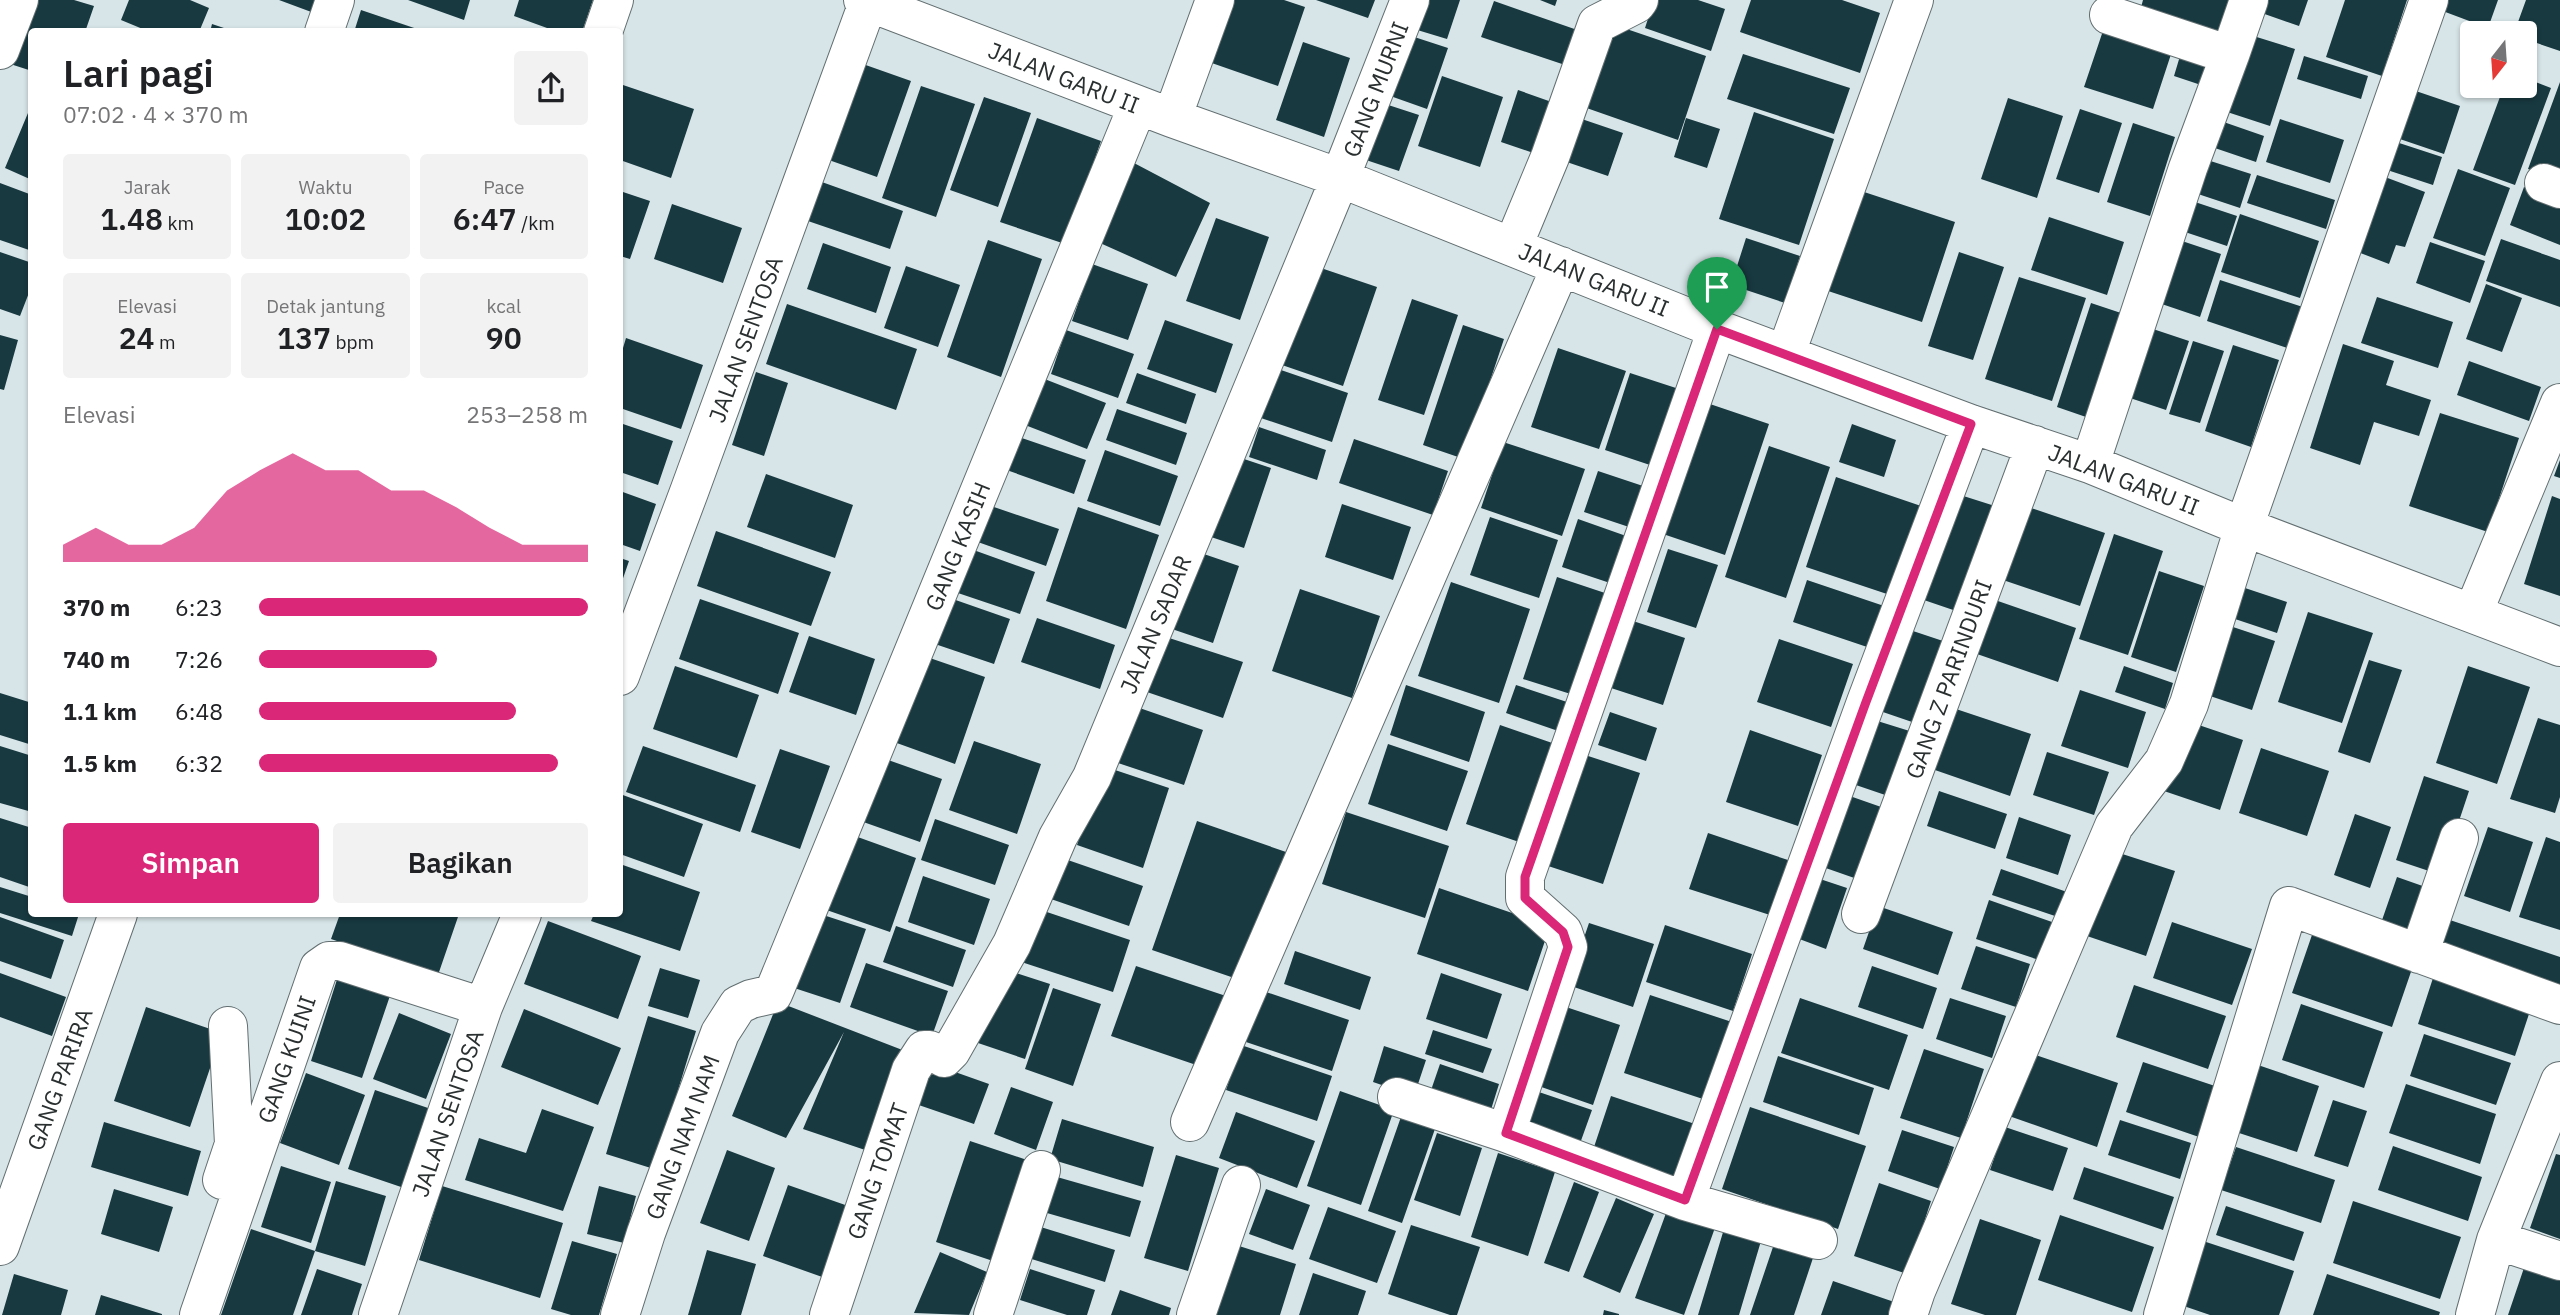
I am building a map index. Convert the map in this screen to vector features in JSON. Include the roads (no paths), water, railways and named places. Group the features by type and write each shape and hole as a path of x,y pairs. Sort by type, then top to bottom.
{"street":[{"path":"0,50 19,0"},
{"path":"325,28 335,0"},
{"path":"604,28 614,0"},
{"name":"GANG KASIH","path":"776,987 1155,112 1215,0"},
{"name":"GANG MURNI","path":"1340,178 1410,0"},
{"path":"1513,246 1550,157 1597,24 1639,0"},
{"path":"1786,353 1914,0"},
{"path":"2090,464 2188,168 2249,0"},
{"path":"1908,1315 2115,825 2164,761 2189,704 2244,527 2429,0"},
{"name":"JALAN GARU II","path":"867,1 1155,112 1340,178 1717,329 1971,424 2090,464 2244,527 2560,647"},
{"name":"JALAN SENTOSA","path":"623,668 867,1"},
{"path":"2109,15 2230,55"},
{"name":"JALAN SADAR","path":"944,1058 951,1051 1012,944 1058,837 1092,777 1340,178"},
{"path":"1190,1122 1561,266"},
{"path":"1506,1133 1568,947 1563,932 1525,898 1525,877 1717,329"},
{"path":"2473,613 2560,403"},
{"path":"1685,1200 1866,702 1971,424"},
{"name":"GANG Z PARINDURI","path":"1861,914 2035,445"},
{"path":"2419,954 2459,838"},
{"path":"2163,1315 2289,906 2560,1005"},
{"name":"GANG PARIRA","path":"0,1245 117,917"},
{"name":"JALAN SENTOSA","path":"379,1315 483,1007 521,917"},
{"name":"GANG KUINI","path":"200,1315 319,968 329,961 340,961 483,1007"},
{"name":"GANG NAM NAM","path":"620,1315 646,1233 720,1033 738,1005 773,994 776,987"},
{"path":"180,1315 234,1144 228,1026"},
{"name":"GANG TOMAT","path":"829,1315 911,1070 924,1050 944,1058"},
{"path":"2475,1315 2496,1240 2560,1082"},
{"path":"1397,1097 1506,1133 1685,1200 1818,1240"},
{"path":"993,1315 1041,1170"},
{"path":"1196,1315 1241,1185"},
{"path":"2496,1240 2560,1261"}]}
